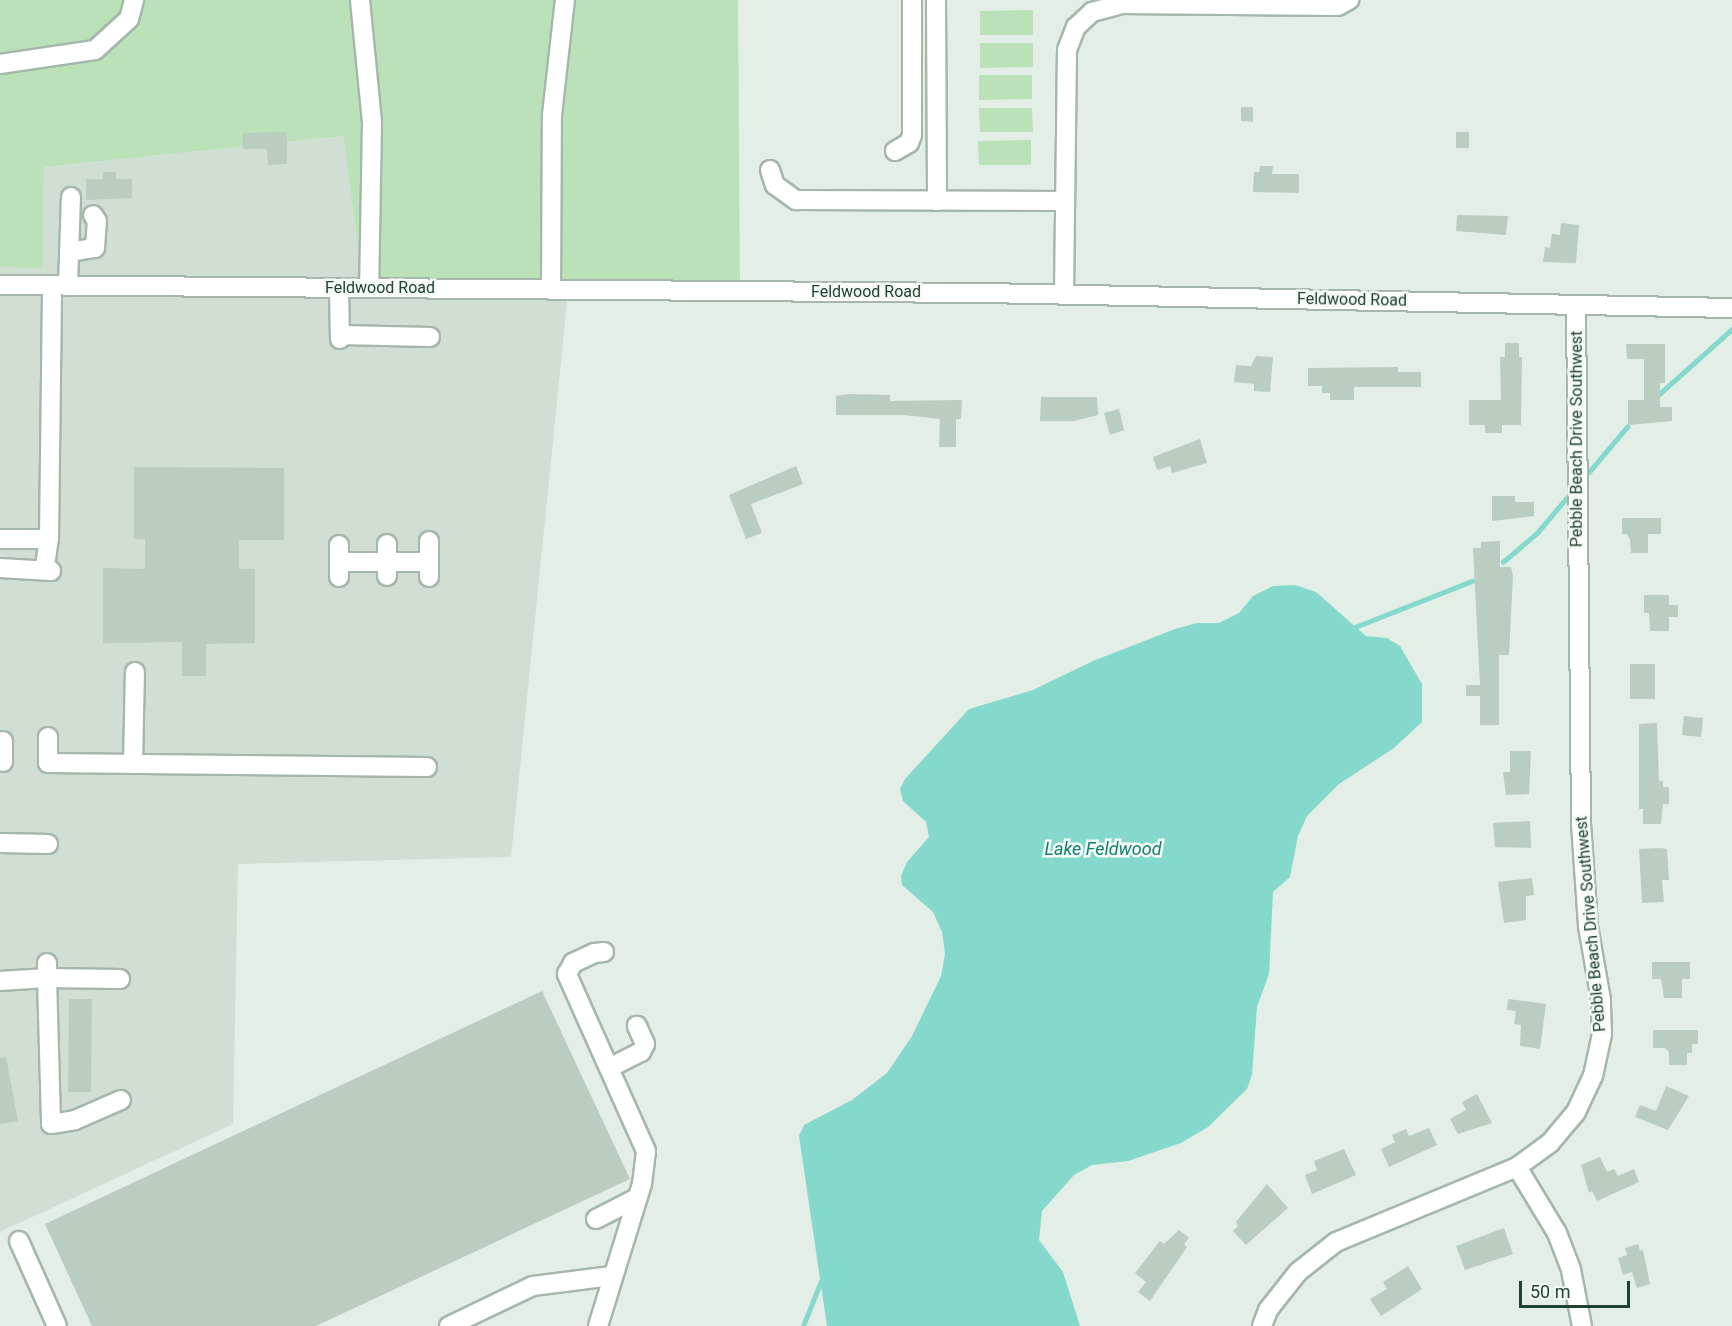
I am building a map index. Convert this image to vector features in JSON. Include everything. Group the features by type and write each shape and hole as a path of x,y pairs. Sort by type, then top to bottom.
{"street":[{"path":"0,64 95,50 129,19 134,0"},
{"path":"360,0 372,123 369,288"},
{"path":"551,290 552,115 566,0"},
{"path":"895,152 909,143 912,135 912,0"},
{"path":"936,0 937,201"},
{"path":"1064,295 1067,50 1076,27 1092,12 1121,4 1338,6 1349,0"},
{"path":"770,170 775,185 796,200 1065,201"},
{"path":"69,252 95,248 97,221 83,215 71,196"},
{"path":"0,568 50,569 54,566 54,547 49,541 60,286 69,252 83,215"},
{"name":"Feldwood Road","path":"0,285 1064,295 1732,308"},
{"path":"339,288 340,337 430,338"},
{"name":"Pebble Beach Drive Southwest","path":"1262,1326 1268,1310 1298,1272 1336,1242 1517,1167 1550,1143 1576,1112 1593,1076 1602,1034 1601,1000 1588,926 1581,824 1576,305"},
{"path":"0,539 49,541"},
{"path":"339,562 387,561 429,570 429,541"},
{"path":"133,764 135,672"},
{"path":"48,737 48,763 428,767"},
{"path":"3,741 3,762"},
{"path":"0,843 48,844"},
{"path":"598,1326 611,1276 637,1198 646,1151 567,974 573,963 604,952"},
{"path":"47,971 51,1124 75,1120 121,1100"},
{"path":"0,981 47,971 120,979"},
{"path":"609,1068 641,1052 645,1044 637,1026"},
{"path":"1517,1167 1557,1233 1571,1270 1582,1326"},
{"path":"596,1219 637,1198"},
{"path":"19,1241 57,1326"},
{"path":"449,1326 533,1286 611,1276"}],"shaded area":[{"path":"343,136 363,283 568,292 511,857 238,864 233,1124 0,1232 0,267 43,267 44,167"}],"green space":[{"path":"0,0 738,0 740,291 363,283 343,136 44,167 43,268 0,267"},
{"path":"1033,10 1033,35 980,35 980,11"},
{"path":"980,43 1033,43 1033,67 980,68"},
{"path":"979,75 1032,75 1032,99 979,100"},
{"path":"979,108 1032,108 1033,132 980,132"},
{"path":"1031,140 1031,165 979,165 978,141"}],"water":[{"name":"Lake Feldwood","path":"1295,585 1316,592 1366,636 1387,638 1400,646 1422,684 1422,722 1394,748 1339,784 1307,816 1298,836 1290,877 1273,892 1269,974 1257,1007 1252,1075 1247,1089 1208,1127 1181,1143 1128,1161 1092,1165 1074,1175 1042,1211 1039,1240 1063,1272 1080,1326 827,1326 799,1136 804,1125 852,1100 887,1073 912,1036 941,976 945,954 942,932 933,912 902,885 901,876 907,862 929,837 926,822 903,801 900,789 905,779 969,709 1033,690 1093,661 1175,629 1197,623 1219,623 1239,613 1253,596 1273,586"}],"building":[{"path":"1241,107 1253,107 1253,122 1241,121"},
{"path":"287,132 287,164 268,165 267,149 243,149 243,133"},
{"path":"1456,132 1469,132 1469,148 1456,148"},
{"path":"1260,166 1273,166 1272,174 1299,174 1299,193 1253,192 1254,172 1259,172"},
{"path":"103,172 116,172 116,179 132,179 132,198 86,200 86,179 103,179"},
{"path":"1457,215 1508,216 1506,235 1456,231"},
{"path":"1561,223 1579,225 1576,263 1543,262 1545,247 1550,248 1552,234 1560,235"},
{"path":"1505,343 1519,343 1519,357 1522,357 1521,425 1502,425 1502,433 1485,433 1485,425 1469,425 1469,400 1501,400 1500,357 1505,357"},
{"path":"1626,344 1665,344 1665,383 1660,383 1660,407 1672,407 1672,421 1628,425 1628,400 1644,400 1644,359 1627,359"},
{"path":"1256,356 1273,357 1270,392 1254,391 1254,384 1234,382 1236,365 1251,366"},
{"path":"1398,367 1398,372 1421,372 1421,387 1354,387 1354,400 1330,400 1330,393 1322,393 1322,386 1308,386 1308,368"},
{"path":"890,395 890,401 962,400 961,419 956,419 956,447 939,447 940,419 904,415 836,415 836,396"},
{"path":"1041,397 1097,397 1098,415 1074,421 1040,421"},
{"path":"1119,409 1124,430 1110,435 1104,413"},
{"path":"1200,439 1207,463 1172,473 1170,466 1157,470 1153,457"},
{"path":"796,466 803,484 751,504 762,533 746,539 729,495"},
{"path":"134,467 284,468 284,540 239,540 239,569 255,569 255,643 206,644 206,676 182,676 182,642 103,643 103,568 145,569 145,539 134,539"},
{"path":"1492,496 1515,496 1515,502 1534,502 1534,516 1492,521"},
{"path":"1622,518 1661,518 1661,534 1648,534 1648,553 1631,553 1630,540 1627,534 1622,534"},
{"path":"1500,541 1500,567 1511,567 1513,576 1509,655 1499,655 1499,725 1480,725 1480,696 1466,696 1466,685 1480,685 1473,548 1481,548 1481,542"},
{"path":"1644,595 1669,595 1669,605 1678,605 1678,617 1669,617 1669,631 1650,631 1649,613 1644,613"},
{"path":"1630,664 1655,664 1655,699 1630,699"},
{"path":"1684,716 1703,718 1701,737 1682,735"},
{"path":"1657,723 1659,781 1663,781 1663,787 1669,787 1669,804 1663,804 1661,824 1643,824 1643,809 1639,809 1639,724"},
{"path":"1510,751 1531,751 1529,794 1506,795 1503,772 1510,772"},
{"path":"1530,821 1531,848 1495,847 1493,823"},
{"path":"1639,849 1667,849 1669,880 1662,880 1664,902 1642,903"},
{"path":"1532,878 1534,895 1526,896 1526,920 1504,923 1498,882"},
{"path":"1652,962 1690,962 1690,979 1682,979 1682,998 1664,998 1661,979 1652,979"},
{"path":"542,991 630,1179 316,1326 92,1326 45,1224"},
{"path":"69,999 92,999 91,1092 68,1092"},
{"path":"1508,999 1546,1004 1540,1049 1520,1046 1521,1025 1514,1024 1516,1011 1507,1010"},
{"path":"1653,1030 1698,1030 1698,1044 1692,1044 1692,1053 1687,1053 1687,1065 1669,1065 1669,1052 1665,1048 1653,1048"},
{"path":"6,1057 18,1121 0,1124 0,1058"},
{"path":"1666,1086 1689,1096 1668,1130 1635,1117 1640,1105 1656,1111"},
{"path":"1477,1094 1492,1123 1458,1134 1450,1119 1466,1110 1462,1102"},
{"path":"1429,1128 1437,1145 1389,1167 1381,1149 1395,1142 1392,1135 1406,1129 1409,1136"},
{"path":"1344,1149 1356,1175 1312,1194 1305,1175 1317,1170 1314,1161"},
{"path":"1600,1157 1607,1172 1614,1169 1618,1176 1634,1169 1639,1182 1597,1201 1592,1191 1589,1193 1581,1165"},
{"path":"1267,1184 1288,1208 1246,1245 1233,1231 1238,1226 1236,1222"},
{"path":"1504,1228 1513,1254 1465,1270 1456,1246"},
{"path":"1179,1230 1189,1238 1184,1244 1187,1247 1150,1301 1138,1292 1146,1282 1135,1273 1160,1241 1164,1244"},
{"path":"1638,1244 1640,1251 1643,1250 1650,1284 1637,1288 1632,1272 1623,1275 1618,1258 1627,1255 1625,1248"},
{"path":"1408,1266 1422,1289 1381,1316 1370,1299 1387,1289 1383,1282"}],"waterway":[{"path":"1656,397 1732,329"},
{"path":"1589,472 1627,427"},
{"path":"1503,562 1537,533 1569,495"},
{"path":"1355,627 1472,581"},
{"path":"803,1326 821,1281"}]}
